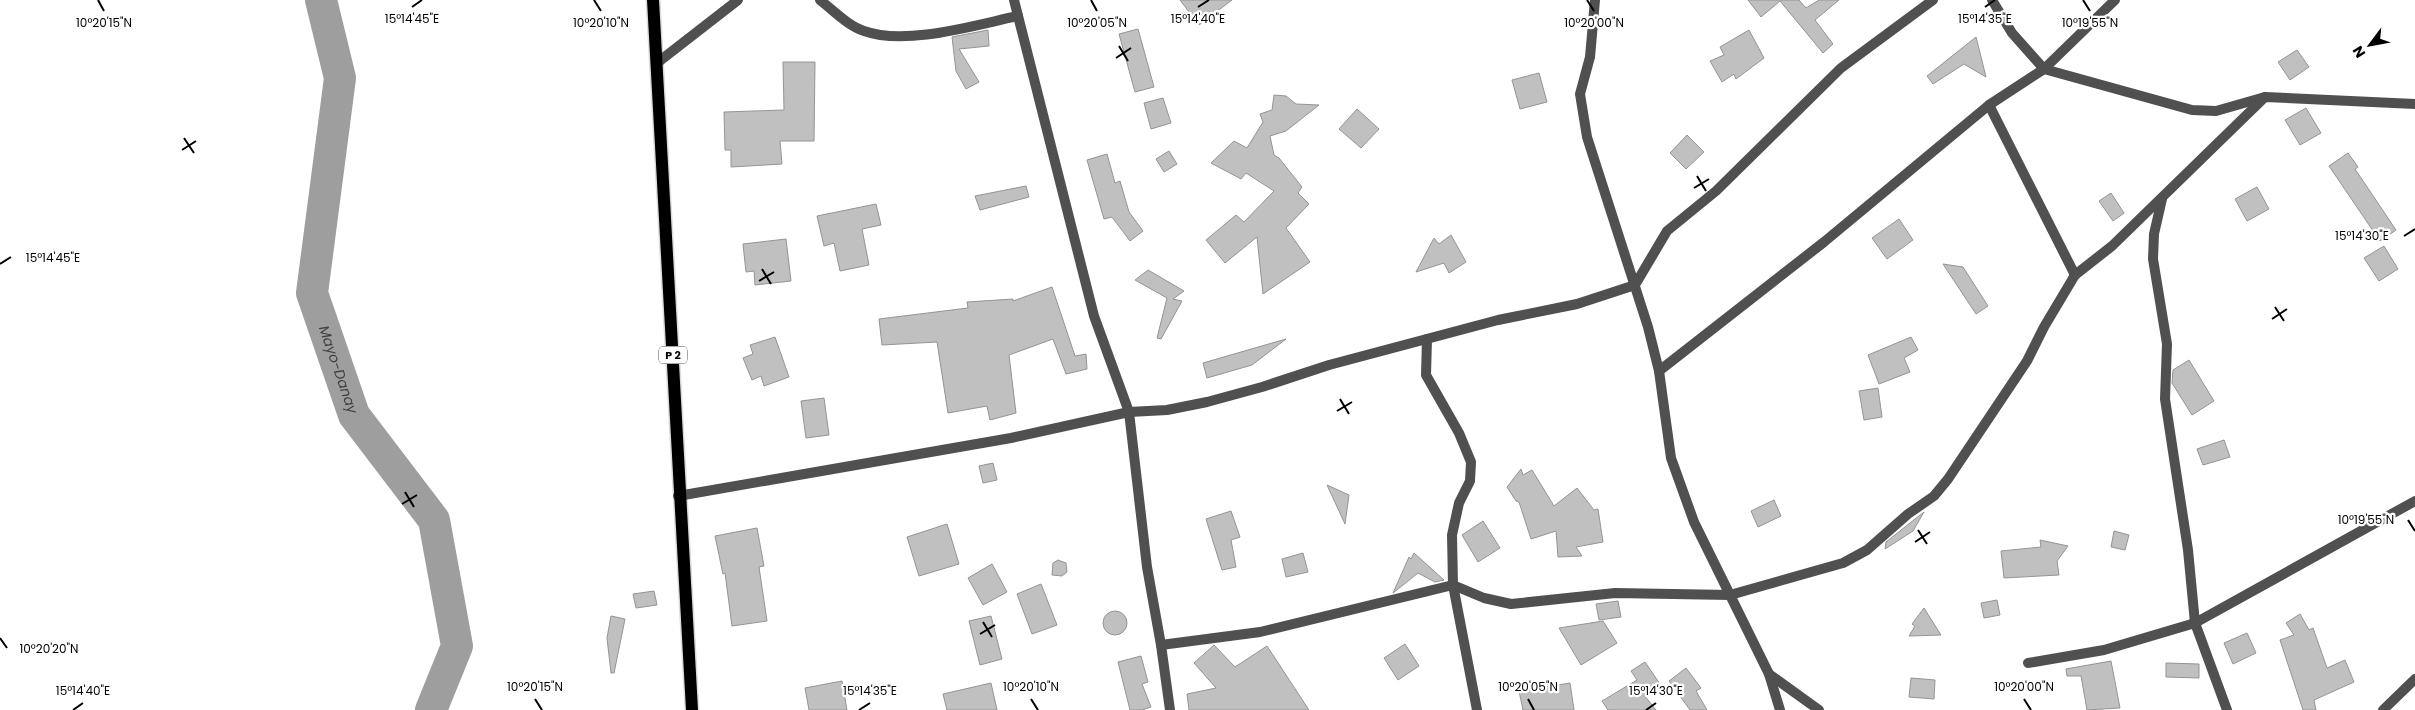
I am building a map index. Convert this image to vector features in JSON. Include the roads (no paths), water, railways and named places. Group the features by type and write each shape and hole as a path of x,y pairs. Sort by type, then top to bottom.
{"main road":[{"name":"P 2","path":"653,0 671,309 678,496 692,710"}],"street":[{"path":"657,64 738,0"},
{"path":"820,0 862,31 884,36 914,36 1018,16"},
{"path":"1014,0 1094,316 1129,412 1146,568 1161,645 1170,710"},
{"path":"1595,0 1590,57 1580,94 1587,137 1597,174 1635,285 1659,371 1671,458 1694,522 1769,674 1780,710"},
{"path":"678,496 1011,438 1129,412 1167,410 1207,402 1262,387 1328,364 1498,320 1577,304 1635,285 1667,231 1716,191 1841,68 1933,0"},
{"path":"1992,0 2012,33 2044,69 2192,110 2216,111 2265,97 2415,104"},
{"path":"1659,371 1831,236 1989,105 2044,69 2115,0"},
{"path":"1161,645 1260,632 1452,585 1484,598 1511,604 1615,593 1730,596 1843,562 1867,550 1908,514 1934,496 1948,479 2027,361 2044,326 2075,275 2112,246 2265,97"},
{"path":"1989,105 2075,275"},
{"path":"2163,198 2154,234 2153,259 2167,344 2165,400 2188,550 2195,623 2227,710"},
{"path":"1427,339 1426,375 1458,433 1471,462 1470,481 1458,503 1452,535 1452,585 1477,710"},
{"path":"2028,663 2104,650 2195,623 2415,501"},
{"path":"1769,674 1818,710"},
{"path":"2383,710 2415,679"}],"waterway":[{"name":"Mayo-Danay","path":"321,0 340,78 312,293 354,415 434,520 457,646 431,710"}]}
